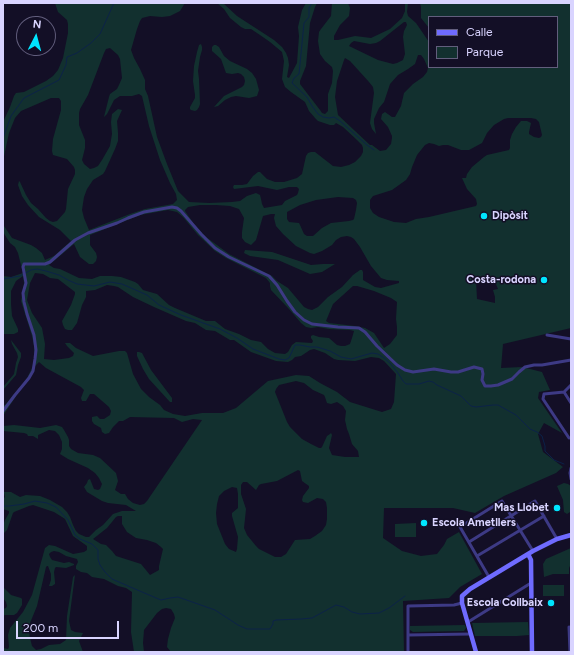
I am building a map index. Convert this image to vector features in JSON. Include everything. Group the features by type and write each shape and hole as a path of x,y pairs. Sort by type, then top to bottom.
{"street":[{"path":"3,411 29,378 33,371 35,359 36,350 34,335 24,302 26,283 23,265 26,263 46,264 76,240 88,233 144,212 172,207 181,211 215,248 229,257 269,276 295,312 304,320 312,324 359,328 365,332 397,365 405,370 412,372 434,370 458,372 474,367 482,369 482,380 485,386 491,386 512,379 525,367 571,360"},
{"path":"548,335 571,339"},
{"path":"569,438 543,399 544,394 564,392 571,385"},
{"path":"564,392 571,402"},
{"path":"571,468 571,479"},
{"path":"489,577 460,527 502,501 534,551"},
{"path":"469,542 535,501 557,539"},
{"path":"477,556 544,516"},
{"path":"476,652 462,603 462,596 466,591 528,554 557,539 571,535"},
{"path":"528,554 531,560 532,652"},
{"path":"468,622 531,583"},
{"path":"408,652 408,606 454,605 462,603"},
{"path":"569,627 570,652"},
{"path":"408,635 471,634"}],"green space":[{"path":"55,3 185,3 180,11 170,16 150,16 142,18 131,50 145,80 145,89 148,96 157,137 167,164 178,191 189,202 209,203 240,201 247,196 256,193 260,195 264,208 282,205 285,201 297,195 299,189 297,187 289,187 277,190 258,186 234,189 234,185 247,184 258,172 260,172 267,179 275,182 284,182 297,178 302,174 306,156 311,152 315,152 333,166 341,167 349,165 361,156 363,148 362,145 343,127 336,123 334,125 330,125 318,121 309,111 305,102 285,87 282,79 284,61 282,52 251,29 241,27 230,18 224,9 217,3 223,3 237,16 274,40 282,47 288,58 289,65 287,77 289,78 297,63 299,36 298,27 302,10 306,3 317,3 310,23 306,66 300,84 322,113 325,114 328,111 328,94 332,83 333,71 332,67 320,54 318,41 319,32 331,16 332,3 348,3 350,8 349,16 340,25 334,36 334,40 338,40 355,36 371,38 390,29 402,18 405,11 405,3 408,3 408,16 416,23 428,41 428,68 558,68 558,16 428,16 428,27 421,18 420,3 571,3 571,328 503,344 501,368 522,367 542,372 550,390 539,392 538,398 562,433 544,423 538,434 543,452 563,467 556,473 504,496 475,513 453,508 384,508 383,538 402,551 421,556 437,554 447,539 459,532 482,574 460,587 449,598 403,601 404,652 171,652 167,647 175,618 171,609 166,608 157,613 144,630 144,652 134,652 131,632 132,592 104,579 92,577 87,573 81,572 76,569 78,562 77,559 54,551 49,554 52,560 64,563 69,562 74,565 66,568 56,567 54,572 55,584 52,586 49,586 51,574 48,566 46,567 37,606 30,623 29,632 32,646 36,650 49,645 60,644 66,640 67,616 73,577 75,575 69,621 71,630 83,633 79,641 83,652 3,652 3,648 8,649 9,647 8,635 10,628 23,612 32,595 45,548 49,545 55,546 73,554 87,550 87,546 73,536 65,519 54,512 33,505 14,512 7,530 3,534 3,525 9,513 9,511 3,509 3,499 5,497 4,492 11,492 20,497 26,495 40,496 50,500 62,507 67,512 76,531 86,537 89,537 113,514 122,511 136,511 126,505 102,501 87,492 84,487 90,479 94,489 100,489 102,484 99,478 88,468 60,454 62,442 59,435 55,431 49,430 38,435 38,439 24,433 3,431 3,426 14,425 40,428 56,425 62,427 68,437 69,446 71,449 78,453 93,455 100,458 116,473 118,481 115,490 121,494 125,494 133,503 140,505 147,501 202,420 193,419 182,422 174,418 130,417 123,421 119,421 109,433 105,434 102,432 101,428 94,424 92,417 97,416 100,419 104,419 110,415 111,411 109,407 94,394 90,394 86,401 82,401 81,398 84,390 81,387 46,368 39,362 3,416 3,405 5,405 26,380 33,366 34,346 21,301 24,283 23,276 16,281 11,291 12,316 18,332 14,334 3,334 3,276 11,277 23,273 18,253 3,232 3,193 4,226 12,238 36,248 42,253 45,260 54,256 71,241 60,230 39,217 28,205 22,196 18,185 19,181 31,203 46,218 53,222 57,221 65,212 68,189 75,174 75,170 67,159 53,155 52,151 53,139 61,110 61,101 59,98 51,98 21,111 15,118 9,133 3,161 3,122 16,93 24,92 46,81 58,70 63,58 68,33 67,20 58,12","holes":["404,22 406,22 407,25 403,37 405,54 403,60 397,63 393,64 378,60 349,46 354,41 370,44 380,41","110,48 118,55 120,59 122,78 117,89 110,94 104,117 114,100 120,96 132,96 139,94 142,96 149,126 160,160 176,194 177,200 173,204 145,209 89,230 82,210 84,197 93,180 105,171 115,149 118,141 117,121 122,110 118,109 112,114 112,134 110,146 98,166 90,169 82,160 85,140 79,125 79,113 88,95 106,49","418,55 421,55 424,59 428,68 427,72 404,93 401,106 395,117 392,117 385,112 382,114 381,119 388,127 392,136 391,144 386,150 380,151 370,145 338,115 335,97 337,81 345,58 350,61 373,87 374,93 370,123 376,134 374,119 379,108 384,102 390,84 398,75 415,64","508,118 536,119 539,122 542,135 539,138 529,134 531,123 521,121 512,134 509,150 487,155 472,167 466,178 462,178 467,189 476,199 476,206 416,219 406,223 394,222 379,217 373,213 370,208 370,200 373,196 392,190 406,180 410,174 417,155 425,145 429,143 439,146 448,145 461,150 469,150 482,143 487,133 494,125","338,197 353,198 357,203 353,220 331,223 322,228 313,236 307,236 304,234 299,223 289,222 287,219 287,212 300,205 316,200","200,205 230,206 239,209 244,218 242,238 245,242 251,245 256,240 263,216 271,214 275,214 274,218 276,226 283,234 296,246 310,253 314,254 322,251 341,237 351,237 360,247 371,266 381,278 399,281 399,283 381,288 375,287 363,280 363,272 360,270 318,307 312,310 308,309 304,307 288,288 272,276 229,254 206,237 194,224 185,210 188,207","168,210 177,212 215,251 266,278 270,283 271,290 306,327 354,331 350,344 341,346 337,345 329,338 313,335 311,336 313,341 312,343 296,342 285,354 275,353 261,342 251,340 225,329 215,321 206,321 169,305 157,294 143,290 135,282 121,277 112,276 100,276 92,279 79,278 49,265 74,244 80,257 89,264 93,264 97,257 90,245 90,235 140,215","35,273 43,274 50,278 58,279 75,292 71,305 62,321 65,329 68,330 72,330 77,323 86,297 86,291 95,290 107,285 118,287 133,297 154,307 186,321 195,323 206,330 215,331 230,340 234,340 251,352 276,361 288,362 295,357 301,356 314,349 338,360 355,361 371,357 379,358 384,361 396,374 394,402 391,409 382,412 350,402 337,392 309,376 296,375 268,381 236,408 223,413 202,413 185,416 173,414 164,410 141,389 133,374 127,353 125,351 93,356 76,348 70,343 65,343 74,353 73,356 54,360 44,359 45,344 42,328 32,313 27,300 30,283","492,278 498,289 493,290 495,303 477,299 476,280","353,286 374,291 397,302 397,335 390,344 384,348 374,333 365,328 329,323 326,321 333,304","296,381 304,383 313,390 324,395 327,403 331,404 337,402 343,406 346,411 345,420 347,429 352,444 358,451 359,457 332,455 329,448 332,435 331,433 327,436 321,448 302,439 287,422 275,392 279,385","298,470 300,471 302,481 309,486 303,496 303,502 308,503 317,498 323,499 326,502 327,519 326,525 322,531 310,539 295,540 286,554 281,557 275,557 259,549 247,535 244,528 246,509 241,494 241,485 243,482 247,482 256,490 261,484 277,481","232,487 237,488 238,508 232,513 238,537 236,552 229,549 225,544 217,524 216,513 219,496 224,491","122,516 122,524 127,532 136,538 156,543 163,549 159,570 150,575 141,564 116,556 106,545 93,539 107,528 116,517"]},
{"path":"201,44 202,50 198,71 200,104 195,111 191,110 190,107 195,98 193,81 194,66 199,45"},
{"path":"214,45 219,47 224,56 230,61 252,73 256,79 259,90 257,96 249,98 236,96 231,97 214,107 224,96 242,87 245,81 241,74 226,73 221,59 212,51 212,47"},
{"path":"245,250 272,252 311,265 335,264 322,272 310,274 278,260 250,256 244,253"},
{"path":"11,340 21,353 21,357 16,375 3,390 3,387 14,374 18,357"},
{"path":"137,352 142,353 151,370 172,398 172,402 170,402 149,379 137,356"},
{"path":"564,483 571,486 571,510 567,514 564,512 563,500 557,486"},
{"path":"416,523 416,537 395,537 395,524"},
{"path":"571,548 571,564 569,574 553,574 544,577 543,564 546,559"},
{"path":"543,585 564,585 564,596 543,596"},
{"path":"3,587 11,595 22,599 22,605 14,615 3,616 3,609 7,606 3,598"},
{"path":"528,622 529,635 517,636 475,636 472,623"},
{"path":"465,625 466,628 464,631 413,632 410,630 410,626"}],"waterway":[{"path":"3,138 11,116 24,98 59,80 66,65 67,57 77,53 91,43 100,34 114,3"},
{"path":"312,3 309,8 309,17 304,23 299,74 294,78 292,83 307,97 318,114 323,117 334,117 374,150"},
{"path":"3,279 20,276 31,270 37,269 59,275 77,284 94,286 110,282 122,284 147,295 159,305 181,315 220,329 253,349 279,359 285,360 289,358 295,345 317,347 330,351 341,357 351,359 372,353 378,354 390,363 406,384 419,384 429,381 433,382 461,396 471,406 498,405 516,415 530,429 542,436 545,451 554,460 564,464"},
{"path":"3,506 24,504 35,501 47,503 56,507 68,520 75,535 92,544 98,550 100,565 112,579 161,600 178,597 215,610 247,629 270,629 273,621 276,620 312,618 336,605 360,614 379,613 389,608 405,596"}],"place":[{"name":"Dipòsit","path":"484,216"},
{"name":"Costa-rodona","path":"544,280"},
{"name":"Mas Llobet","path":"557,508"},
{"name":"Escola Ametllers","path":"424,523"},
{"name":"Escola Collbaix","path":"551,603"}]}
